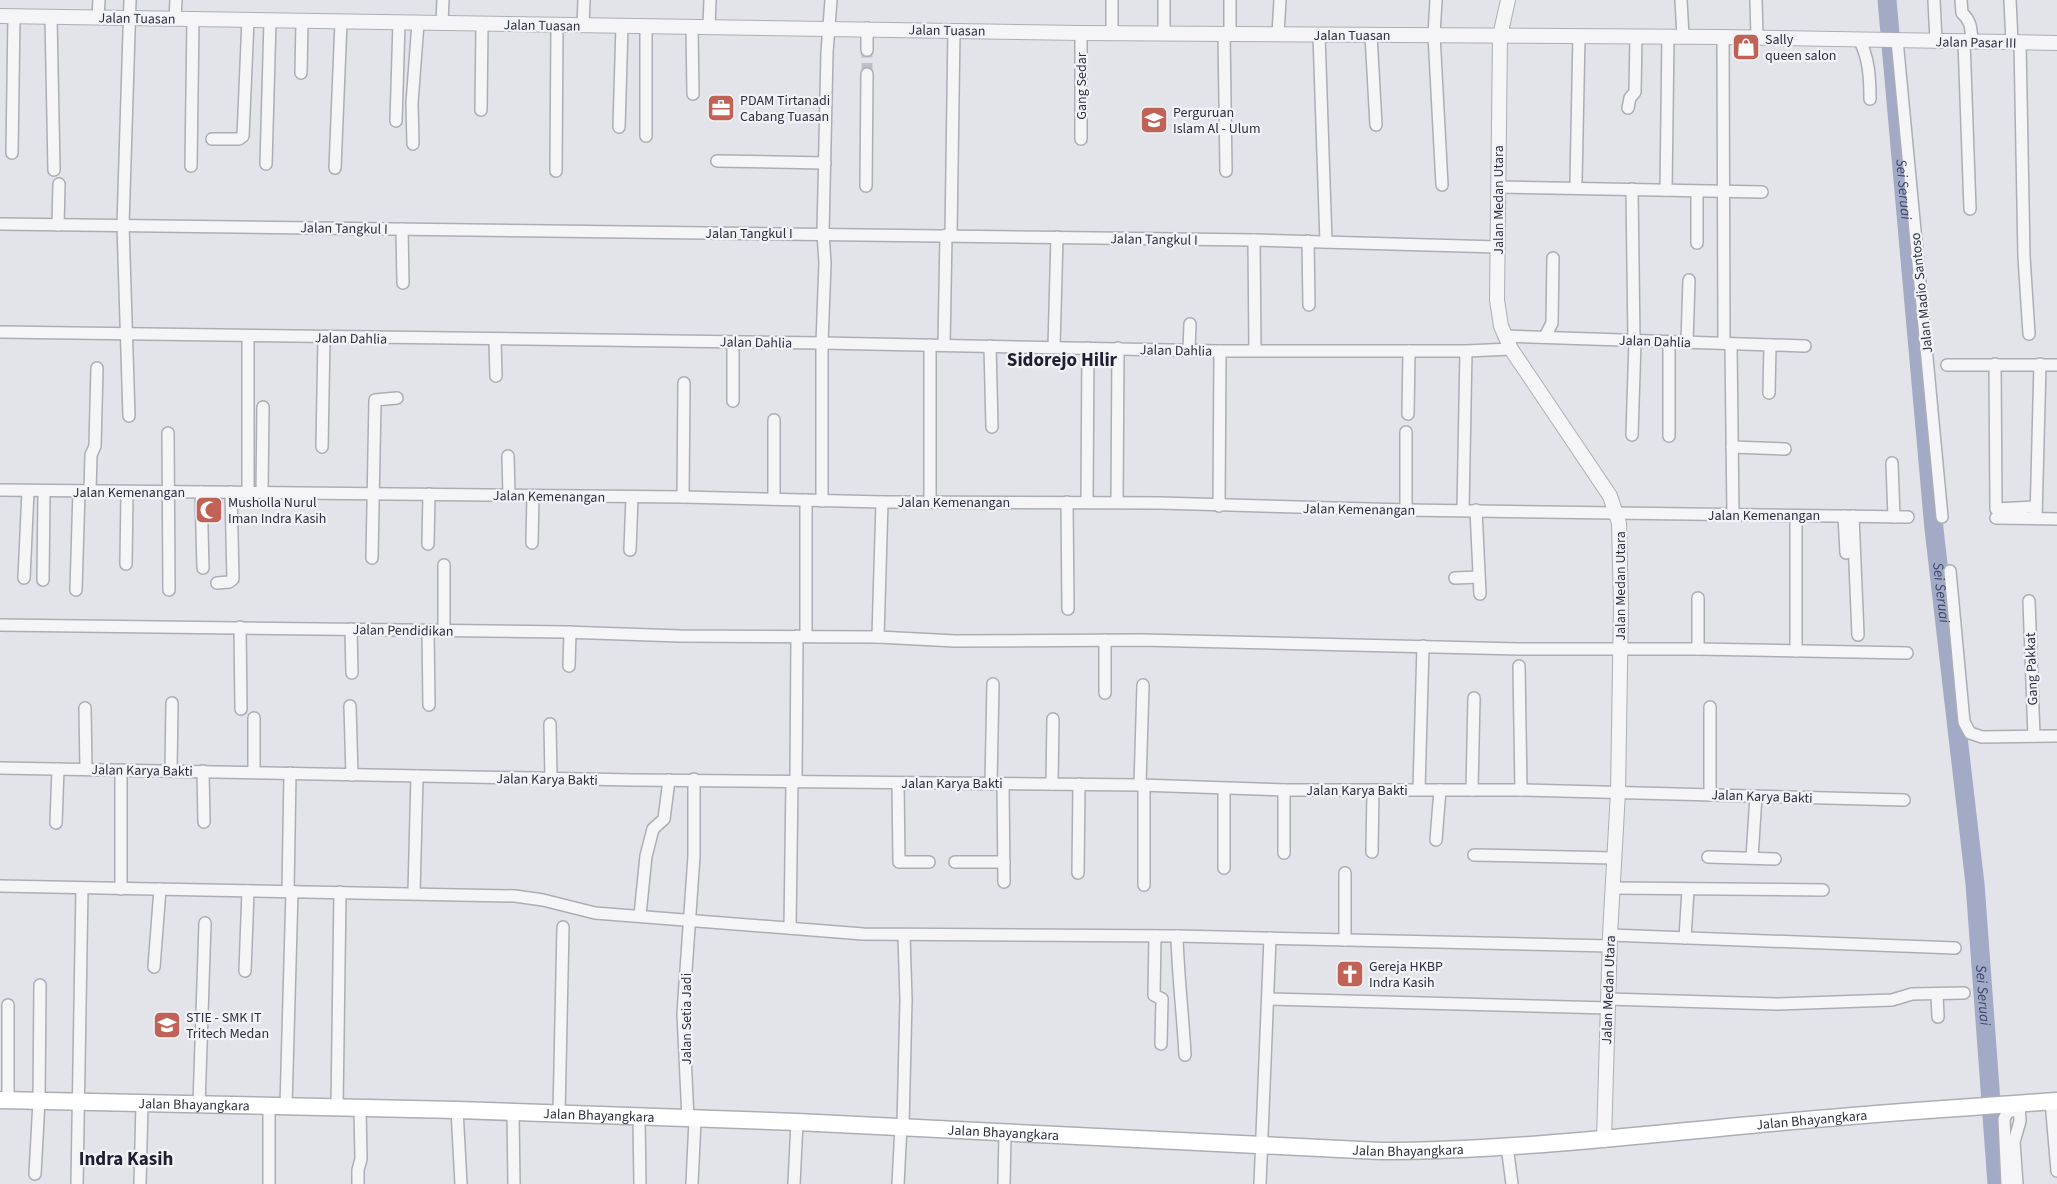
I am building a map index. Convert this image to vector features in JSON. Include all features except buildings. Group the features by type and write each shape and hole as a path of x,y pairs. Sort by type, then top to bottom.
{"main road":[{"name":"Jalan Bhayangkara","path":"4,1100 457,1110 691,1120 796,1122 1380,1151 1604,1140 1752,1125 2054,1101"}],"street":[{"path":"98,17 99,0"},
{"path":"129,416 128,334 123,226 130,0"},
{"path":"175,18 176,0"},
{"path":"442,0 442,24"},
{"path":"583,26 584,0"},
{"path":"709,26 710,0"},
{"path":"822,501 825,163 831,0"},
{"path":"1112,0 1112,32"},
{"path":"1164,0 1164,33"},
{"path":"1226,171 1227,34 1230,0"},
{"path":"1278,34 1280,0"},
{"path":"1436,0 1434,35 1442,185"},
{"name":"Jalan Medan Utara","path":"1508,0 1500,36 1497,300 1508,342 1610,496 1618,514 1621,559 1618,792 1610,940 1604,1140"},
{"path":"1681,0 1683,36"},
{"path":"1756,0 1757,37"},
{"path":"1934,0 1936,41"},
{"path":"1962,0 1962,12 1970,20 1968,41 1970,209"},
{"path":"2010,0 2016,42 2024,257 2029,334"},
{"path":"7,16 12,153"},
{"name":"Jalan Tuasan","path":"7,16 482,25 867,28 1081,33 1683,36 1896,40"},
{"path":"51,17 54,170"},
{"path":"191,166 193,19"},
{"path":"212,139 239,139 243,136 248,20"},
{"path":"266,164 270,21"},
{"path":"301,72 302,21"},
{"path":"335,168 341,22"},
{"path":"396,121 399,23"},
{"path":"413,144 412,103 415,90 418,23"},
{"path":"481,110 482,25"},
{"path":"556,171 557,25"},
{"path":"619,126 622,26"},
{"path":"692,26 693,94"},
{"path":"646,27 646,136"},
{"path":"867,28 867,50"},
{"path":"944,346 954,30"},
{"name":"Gang Sedar","path":"1081,33 1081,139"},
{"path":"1319,35 1326,242"},
{"path":"1370,35 1376,125"},
{"path":"1572,185 1579,36"},
{"path":"1628,108 1630,98 1635,92 1636,36"},
{"path":"1666,190 1668,36"},
{"path":"1724,37 1724,192 1733,515"},
{"path":"1866,40 1870,76 1870,99"},
{"name":"Jalan Pasar III","path":"1896,40 2057,43"},
{"name":"Jalan Madio Santoso","path":"1896,40 1942,517"},
{"path":"866,186 867,74"},
{"path":"1569,120 1572,185"},
{"path":"717,161 825,163"},
{"path":"58,224 59,184"},
{"path":"1498,187 1572,185 1697,192 1762,192"},
{"path":"1632,189 1634,341 1632,435"},
{"path":"1697,192 1697,243"},
{"name":"Jalan Tangkul I","path":"0,224 824,233 1143,240 1308,241 1498,247"},
{"path":"402,229 403,283"},
{"path":"1054,348 1057,237"},
{"path":"1254,240 1254,350"},
{"path":"1308,241 1309,305"},
{"path":"1545,337 1552,323 1553,258"},
{"path":"1687,342 1689,280"},
{"path":"1189,350 1190,324"},
{"name":"Jalan Dahlia","path":"0,332 324,338 822,343 1220,351 1466,351 1508,342 1545,337 1805,346"},
{"path":"248,336 248,492"},
{"path":"322,447 324,338"},
{"path":"496,340 496,376"},
{"path":"733,342 733,401"},
{"path":"1669,342 1669,436"},
{"path":"930,345 930,502"},
{"path":"1769,393 1770,345"},
{"path":"990,346 992,427"},
{"path":"1087,502 1088,348"},
{"path":"1117,502 1118,348"},
{"path":"1219,506 1220,351"},
{"path":"1408,414 1410,351"},
{"path":"1463,510 1466,351"},
{"path":"1995,364 1996,509 2036,513 2057,519"},
{"path":"2036,513 2040,364"},
{"path":"1947,365 2057,365"},
{"path":"76,590 84,491 91,455 95,446 97,368"},
{"path":"683,497 684,383"},
{"path":"372,558 375,494 375,400 397,398"},
{"path":"262,492 263,407"},
{"path":"774,420 774,499"},
{"path":"1406,432 1406,510"},
{"path":"168,433 169,590"},
{"path":"1732,447 1785,449"},
{"path":"508,456 509,495"},
{"path":"1892,463 1894,517"},
{"name":"Jalan Kemenangan","path":"0,490 44,492 262,492 683,497 882,502 1117,502 1406,510 1908,517"},
{"path":"24,578 28,491"},
{"path":"44,492 44,580"},
{"path":"126,564 127,492"},
{"path":"201,492 203,568"},
{"path":"217,583 229,582 233,579 231,492"},
{"path":"428,544 430,494"},
{"path":"532,496 532,543"},
{"path":"630,550 632,497"},
{"path":"790,928 806,500"},
{"path":"878,637 882,502"},
{"path":"1067,502 1068,609"},
{"path":"1476,510 1480,594"},
{"path":"1996,518 2036,513"},
{"path":"1796,516 1796,651"},
{"path":"1849,516 1854,633"},
{"path":"444,565 444,630"},
{"path":"1950,571 1966,727 1970,733 1982,737 2057,736"},
{"path":"1455,578 1478,577"},
{"path":"1698,598 1698,649"},
{"name":"Gang Pakkat","path":"2028,601 2034,736"},
{"name":"Jalan Pendidikan","path":"0,625 570,632 680,636 802,636"},
{"path":"240,627 241,708"},
{"path":"351,629 352,673"},
{"path":"428,630 429,705"},
{"path":"569,666 570,632"},
{"path":"802,636 955,641 1105,640 1519,649 1620,648 1907,653"},
{"path":"1105,640 1105,693"},
{"path":"1419,790 1423,646"},
{"path":"1519,666 1521,790"},
{"path":"994,684 997,784 1004,882"},
{"path":"1143,685 1144,885"},
{"path":"1472,790 1474,698"},
{"path":"171,771 172,703"},
{"path":"350,706 352,774"},
{"path":"1710,706 1710,795"},
{"path":"85,708 86,769"},
{"path":"254,718 254,772"},
{"path":"1052,784 1054,719"},
{"path":"550,724 551,779"},
{"name":"Jalan Karya Bakti","path":"0,768 551,779 1142,785 1284,790 1521,790 1904,800"},
{"path":"56,823 58,769"},
{"path":"121,770 122,889"},
{"path":"203,771 204,822"},
{"path":"286,1106 290,773"},
{"path":"414,893 417,776"},
{"path":"640,915 646,856 654,827 664,819 669,780"},
{"name":"Jalan Setia Jadi","path":"692,1184 691,1120 683,1013 694,856 694,780"},
{"path":"898,783 899,862 929,862"},
{"path":"1078,874 1079,784"},
{"path":"1224,789 1224,868"},
{"path":"1284,790 1284,853"},
{"path":"1372,852 1373,790"},
{"path":"1436,840 1440,790"},
{"path":"1752,858 1756,796"},
{"path":"1474,855 1614,858"},
{"path":"1708,857 1775,860"},
{"path":"955,862 1004,862"},
{"path":"1345,873 1345,940"},
{"path":"0,886 414,893 522,897 595,913 640,915 863,934 1177,936 1345,940 1610,940 1685,938 1955,948"},
{"path":"77,1184 82,888"},
{"path":"1613,888 1823,890"},
{"path":"154,967 160,890"},
{"path":"245,971 248,890"},
{"path":"1685,938 1688,890"},
{"path":"338,1108 340,892"},
{"path":"199,1105 205,923"},
{"path":"560,1114 563,927"},
{"path":"898,1184 906,1000 904,935"},
{"path":"1155,936 1154,995 1162,999 1161,1044"},
{"path":"1177,936 1178,987 1182,996 1185,1055"},
{"path":"1260,1184 1260,1146 1270,938"},
{"path":"35,1174 39,1101 40,986"},
{"path":"1268,999 1608,1004 1776,1004 1892,1000 1912,994 1964,993"},
{"path":"1937,994 1938,1016"},
{"path":"4,1100 8,1005"},
{"path":"2054,1101 2057,1171"},
{"path":"140,1184 142,1104"},
{"path":"2007,1184 2004,1119 2014,1105 2020,1120 2014,1142 2017,1184"},
{"path":"269,1106 269,1184"},
{"path":"358,1184 358,1170 361,1159 360,1109"},
{"path":"457,1110 461,1184"},
{"path":"513,1113 514,1184"},
{"path":"639,1118 640,1184"},
{"path":"794,1184 796,1122"},
{"path":"1004,1184 1005,1132"},
{"path":"1507,1146 1512,1184"}],"waterway":[{"name":"Sei Seruai","path":"1887,0 1934,529 1975,884 1997,1184"}],"tunnel":[{"path":"867,50 867,74"}],"place":[{"name":"Sally queen salon","path":"1746,47"},
{"name":"PDAM Tirtanadi Cabang Tuasan","path":"721,108"},
{"name":"Perguruan Islam Al - Ulum","path":"1154,120"},
{"name":"Musholla Nurul Iman Indra Kasih","path":"209,510"},
{"name":"Gereja HKBP Indra Kasih","path":"1350,974"},
{"name":"STIE - SMK IT Tritech Medan","path":"167,1025"}],"district":[{"name":"Sidorejo Hilir","path":"1062,359"},
{"name":"Indra Kasih","path":"126,1158"}]}
